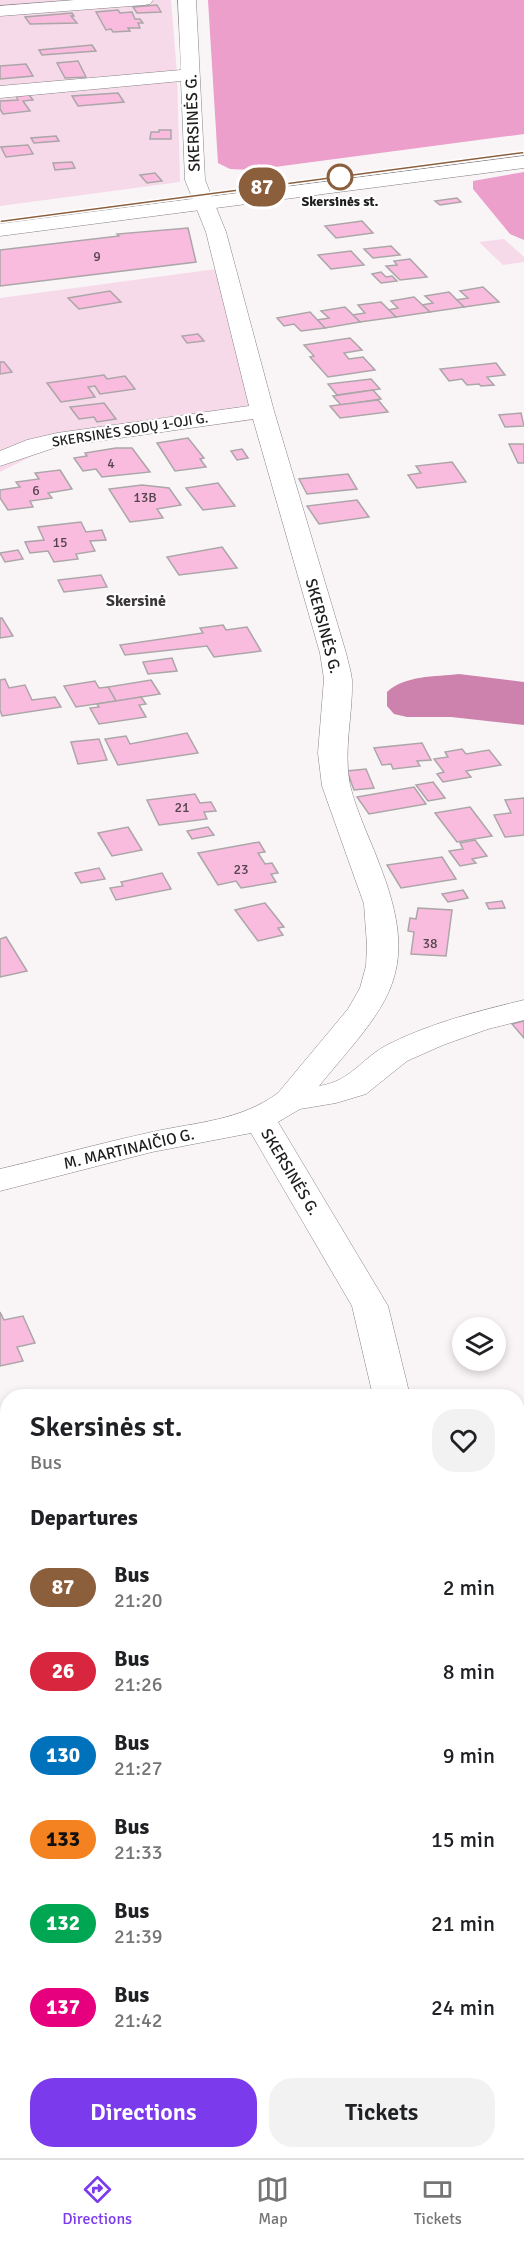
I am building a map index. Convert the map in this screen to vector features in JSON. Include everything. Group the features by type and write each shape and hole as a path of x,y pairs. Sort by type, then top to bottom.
{"main road":[{"path":"0,11 144,0"},
{"name":"SKERSINĖS G.","path":"187,0 195,180 216,232 262,411 333,653 338,679 332,753 336,786 379,904 383,945 382,966 376,988 362,1013 290,1100 278,1111 260,1120 370,1306 390,1389"},
{"path":"0,92 191,75"},
{"path":"0,230 524,153"},
{"path":"0,220 524,162"},
{"name":"SKERSINĖS SODŲ 1-OJI G.","path":"0,459 35,445 57,440 262,411"},
{"path":"290,1100 339,1092 361,1083 377,1067 399,1052 484,1018 524,1010"},
{"name":"M. MARTINAIČIO G.","path":"0,1180 154,1141 260,1120"}],"shaded area":[{"path":"0,0 171,0 177,73 180,182 0,206"},
{"path":"208,0 524,0 524,134 253,170 230,169 218,163"},
{"path":"524,172 524,240 510,234 473,189 473,181"},
{"path":"504,239 524,257 524,262 503,265 479,242"},
{"path":"216,269 257,420 63,444 42,451 0,472 0,298"},
{"path":"459,674 524,682 524,725 451,717 407,717 394,714 387,706 387,692 402,682"}],"building":[{"path":"157,5 161,12 137,13 133,7"},
{"path":"118,10 120,13 132,12 135,19 140,19 143,23 138,23 140,28 113,32 111,29 106,30 96,12"},
{"path":"72,13 74,16 71,16 77,23 30,24 25,17"},
{"path":"92,45 96,51 42,55 39,50"},
{"path":"78,61 86,77 65,78 57,63"},
{"path":"26,64 33,76 0,79 0,66"},
{"path":"118,93 124,102 78,106 72,96"},
{"path":"29,95 33,100 23,101 30,111 3,114 0,109 0,101 18,100 16,96"},
{"path":"159,130 171,130 171,139 150,139 151,132 159,132"},
{"path":"56,136 59,141 34,143 31,138"},
{"path":"28,145 33,154 6,157 1,147"},
{"path":"72,162 75,168 55,170 53,163"},
{"path":"155,173 162,181 147,183 140,175"},
{"path":"457,198 461,202 440,205 435,201"},
{"path":"362,221 373,233 336,238 325,226"},
{"path":"188,228 196,262 0,286 0,250 119,236 117,234"},
{"path":"391,246 400,255 373,258 364,249"},
{"path":"351,251 364,265 331,269 318,255"},
{"path":"410,259 427,277 400,280 386,266 397,265 394,261"},
{"path":"381,272 386,277 392,276 397,281 381,283 372,274"},
{"path":"483,287 499,302 464,307 456,300 468,298 460,291"},
{"path":"110,291 121,302 79,309 68,298"},
{"path":"449,292 464,307 430,312 422,305 433,303 425,296"},
{"path":"414,297 430,312 396,317 388,310 398,308 391,301"},
{"path":"381,302 396,317 360,322 352,315 365,313 358,305"},
{"path":"345,307 360,322 325,328 317,320 329,318 321,311"},
{"path":"310,312 325,328 301,331 294,324 284,326 277,318"},
{"path":"198,334 204,341 187,343 182,336"},
{"path":"350,338 362,350 344,353 349,359 363,357 375,370 328,377 310,357 314,356 304,345"},
{"path":"0,362 4,362 12,372 0,374"},
{"path":"496,363 505,375 487,377 494,385 467,385 462,379 449,381 440,369"},
{"path":"104,375 107,379 125,376 135,389 100,394 95,386 88,387 95,397 61,402 47,383"},
{"path":"371,379 380,389 337,395 328,384"},
{"path":"373,390 381,399 341,405 333,396"},
{"path":"378,400 388,412 340,418 330,406"},
{"path":"104,403 116,419 97,422 94,417 79,419 70,407"},
{"path":"521,413 524,426 505,427 499,415"},
{"path":"188,438 204,458 200,459 206,467 175,471 157,443"},
{"path":"509,444 524,444 524,463 518,463"},
{"path":"132,448 150,472 102,477 96,469 83,471 74,458 87,456 85,453"},
{"path":"242,449 248,458 237,460 231,451"},
{"path":"452,462 466,482 417,488 408,475 421,473 416,466"},
{"path":"60,470 72,489 48,493 52,498 30,501 33,507 8,510 0,498 0,490 20,487 16,482 39,479 35,473"},
{"path":"348,474 357,489 307,494 299,479"},
{"path":"218,483 235,506 203,510 186,488"},
{"path":"142,485 169,488 181,505 157,509 163,518 130,522 109,489"},
{"path":"357,500 369,517 319,524 307,506"},
{"path":"81,522 86,532 102,530 106,540 90,541 95,551 76,554 78,559 54,562 48,551 30,553 25,542 44,540 38,527"},
{"path":"222,547 237,568 179,575 167,557"},
{"path":"18,550 23,559 5,562 0,553"},
{"path":"101,575 107,587 64,592 58,580"},
{"path":"0,618 2,618 13,636 0,638"},
{"path":"223,625 226,630 247,627 261,651 214,657 207,646 125,655 120,645 203,633 200,628"},
{"path":"172,658 177,671 148,674 143,662"},
{"path":"5,679 9,688 25,685 32,700 55,697 61,707 2,716 0,680"},
{"path":"151,680 160,694 116,701 108,687"},
{"path":"95,681 99,688 108,687 116,701 76,707 64,686"},
{"path":"141,697 146,704 139,705 146,717 99,724 90,708 99,707 97,704"},
{"path":"187,733 198,753 118,765 105,739 126,736 130,744"},
{"path":"99,739 107,760 78,764 71,742"},
{"path":"422,743 431,760 417,761 420,766 393,769 391,764 382,765 374,748"},
{"path":"462,749 466,754 489,750 501,765 466,771 471,777 443,782 437,774 444,772 434,759 448,757 445,752"},
{"path":"366,769 374,788 354,790 347,771"},
{"path":"433,782 445,798 428,801 416,785"},
{"path":"414,787 426,804 369,814 357,797"},
{"path":"195,794 200,803 211,802 216,811 204,812 207,819 159,825 147,800"},
{"path":"524,798 524,835 505,837 494,815 511,813 505,800"},
{"path":"470,807 492,836 457,842 435,813"},
{"path":"128,827 142,850 112,856 98,833"},
{"path":"208,827 214,835 192,839 187,831"},
{"path":"475,840 487,856 472,859 476,863 460,866 449,851 463,849 460,843"},
{"path":"259,842 265,852 258,853 265,864 272,863 278,873 271,874 276,882 241,888 236,881 218,885 198,853"},
{"path":"442,857 456,879 401,888 387,865"},
{"path":"99,868 105,879 81,883 75,873"},
{"path":"162,873 171,889 116,900 110,888 123,886 121,882"},
{"path":"463,890 468,898 448,902 442,894"},
{"path":"502,901 505,908 489,909 486,903"},
{"path":"265,903 284,927 278,928 283,935 258,941 235,910"},
{"path":"418,908 452,910 446,956 411,954 414,932 408,931 410,918 416,919"},
{"path":"6,937 27,971 0,977 0,939"},
{"path":"524,1021 524,1038 512,1024"},
{"path":"0,1312 4,1320 23,1316 35,1343 17,1347 23,1361 0,1366"}],"bus line":[{"name":"87","path":"0,220 524,153"}],"place":[{"name":"Skersinės st.","path":"340,177"}],"district":[{"name":"Skersinė","path":"136,601"}]}
